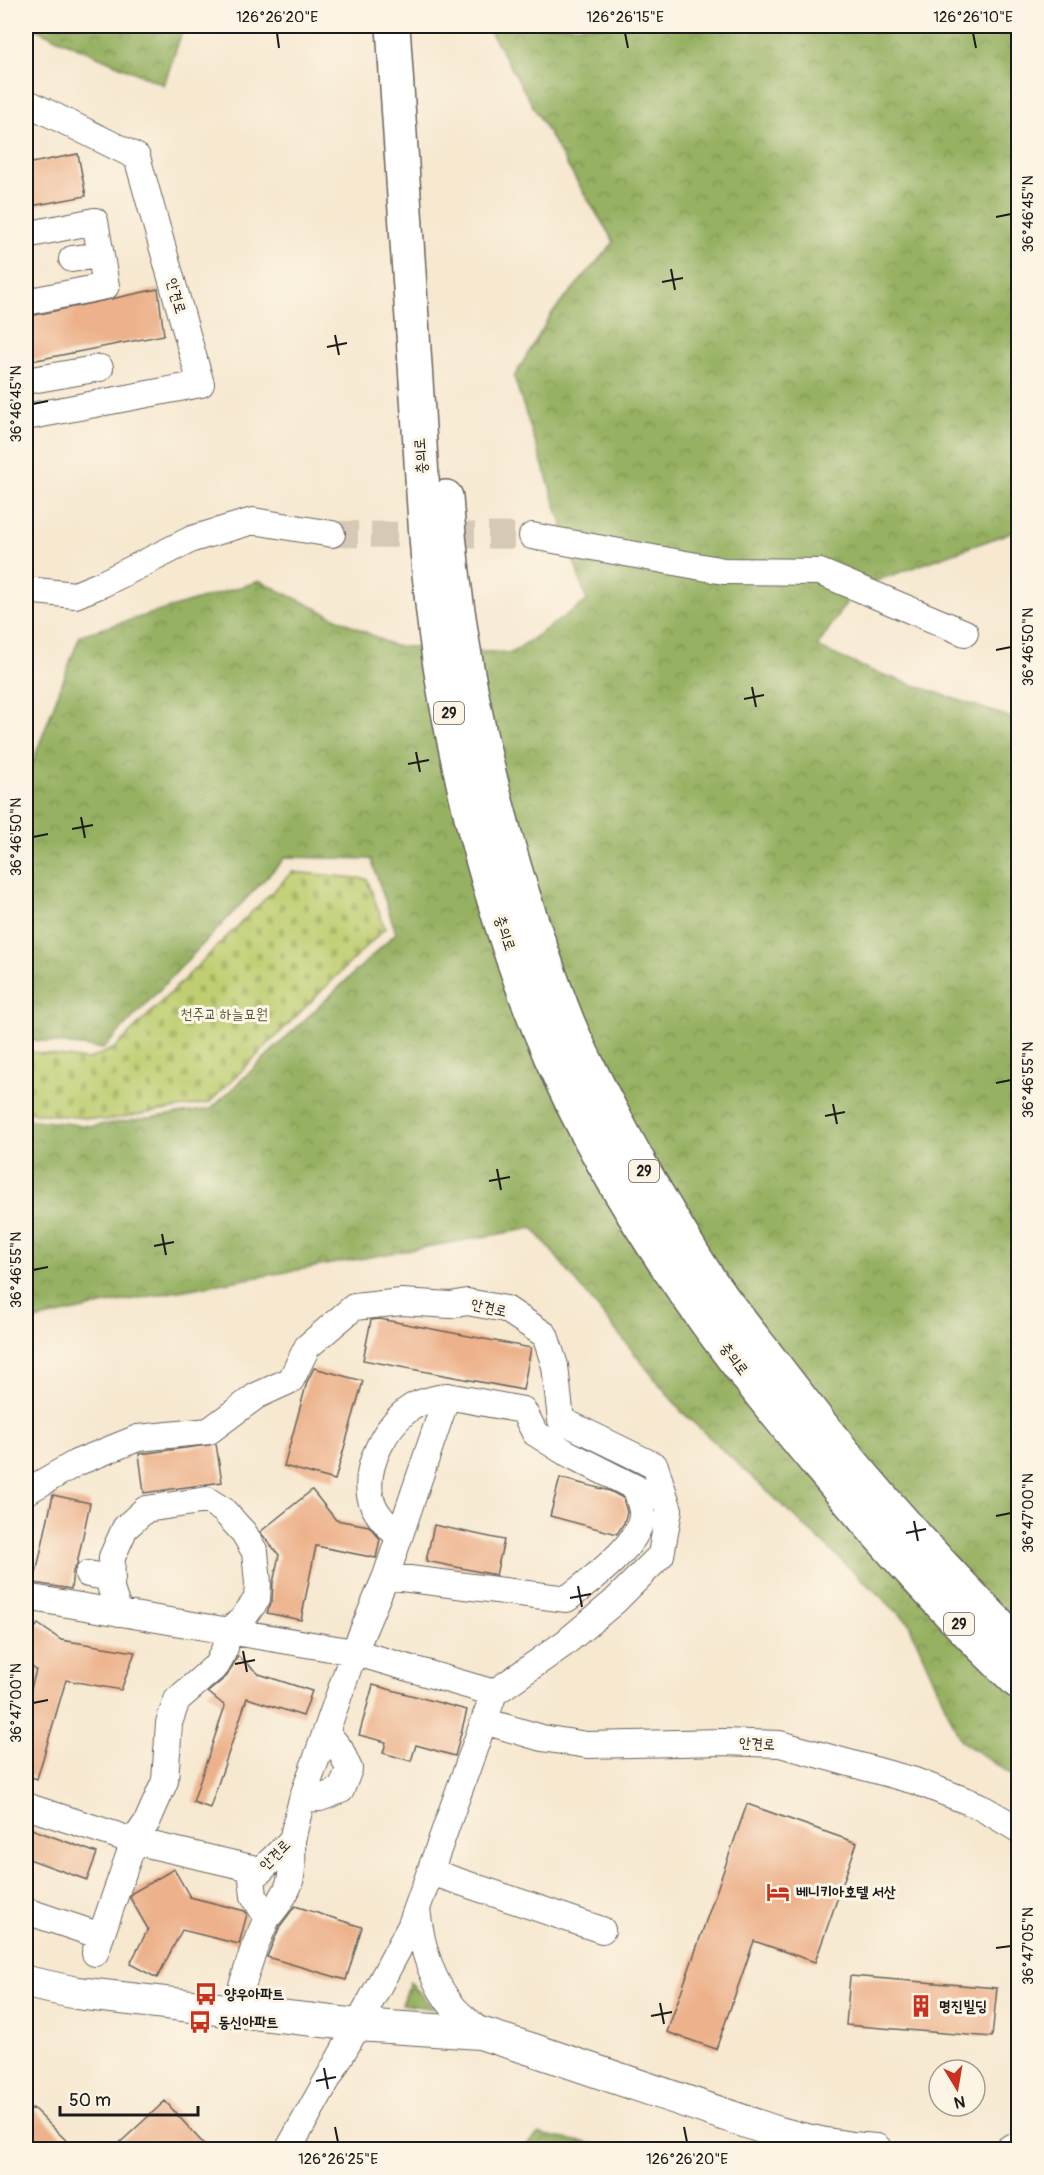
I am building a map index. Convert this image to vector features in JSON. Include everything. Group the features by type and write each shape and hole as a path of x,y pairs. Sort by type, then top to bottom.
{"highway":[{"name":"충의로","path":"393,26 431,598 445,695 478,846 531,1009 552,1059 596,1150 656,1248 720,1341 797,1439 902,1564 1018,1682"},
{"name":"충의로","path":"416,26 448,529 456,601 471,696 496,804 517,877 549,972 572,1030 603,1097 670,1215 711,1281 823,1428 870,1485 942,1567 1018,1643"}],"main road":[{"path":"26,1982 77,1993 358,2025 480,2034 545,2053 813,2143 876,2150"},
{"path":"1012,2150 1018,2149"}],"street":[{"name":"안견로","path":"26,102 137,157 201,384 26,417"},
{"path":"26,235 95,221 106,286 26,302"},
{"path":"72,259 100,255"},
{"path":"26,381 100,368"},
{"path":"26,590 75,595 192,539 253,521 332,534"},
{"path":"532,536 724,571 820,572 965,633"},
{"name":"안견로","path":"26,1492 76,1463 138,1438 209,1431 256,1396 291,1380 307,1347 354,1307 402,1302 451,1305 467,1302 506,1309 545,1335 555,1366 561,1420 655,1466 669,1509 661,1555 614,1602 565,1643 494,1693"},
{"name":"안견로","path":"267,1918 254,1896 252,1879 292,1840 302,1799 354,1652 386,1576 447,1396"},
{"path":"386,1576 567,1599 633,1540 642,1513 636,1488 565,1452 536,1433 523,1410 447,1396 414,1406 396,1420 384,1434 377,1452 371,1476 370,1496 381,1519 399,1537"},
{"path":"26,1911 98,1944 134,1841 147,1822 165,1781 170,1723 177,1700 217,1665 225,1648 227,1631 241,1621 257,1599 255,1552 244,1533 223,1510 207,1500 146,1509 125,1528 111,1533 112,1557 100,1576 111,1589 120,1613"},
{"path":"26,1597 354,1652 494,1693 417,1909 358,2025 288,2150"},
{"name":"안견로","path":"484,1721 542,1738 586,1745 723,1742 780,1744 915,1781 977,1805 1018,1829"},
{"path":"302,1799 320,1798 341,1790 349,1768 340,1749 326,1732"},
{"path":"26,1806 134,1841 260,1870"},
{"path":"242,1986 254,1948 267,1918 284,1898 292,1873 292,1840"},
{"path":"431,1872 602,1930"},
{"path":"417,1909 424,1948 438,1985 453,2007 480,2034"}],"green space":[{"path":"28,26 184,26 164,85"},
{"path":"487,26 1018,26 1018,530 856,588 817,647 872,671 1018,720 1018,1779 961,1741 908,1622 681,1411 533,1228 106,1304 26,1322 26,1119 92,1126 211,1109 396,933 371,859 286,857 103,1049 26,1039 26,780 80,635 260,581 394,646 511,653 587,601 514,377 552,313 614,242"},
{"name":"천주교 하늘묘원","path":"292,872 367,879 385,928 209,1103 106,1120 26,1112 26,1051 87,1060 115,1048"},
{"path":"410,1982 434,2009 401,2004"},
{"path":"539,2134 619,2149 520,2149"}],"building":[{"path":"78,154 86,196 26,207 26,164"},
{"path":"158,289 164,335 26,362 26,317"},
{"path":"380,1319 531,1348 523,1390 363,1360 371,1320"},
{"path":"314,1368 363,1381 335,1480 284,1466 307,1382"},
{"path":"216,1444 222,1482 144,1493 139,1454"},
{"path":"560,1478 610,1491 623,1498 627,1512 624,1523 617,1534 550,1516"},
{"path":"312,1490 336,1520 369,1526 380,1539 376,1558 316,1546 301,1620 267,1613 272,1601 279,1555 260,1532"},
{"path":"53,1495 90,1503 77,1564 73,1571 71,1589 34,1583"},
{"path":"434,1525 504,1540 496,1575 426,1561"},
{"path":"38,1624 61,1640 135,1652 121,1690 66,1680 37,1779 26,1775 26,1707 36,1670 26,1662 26,1640"},
{"path":"238,1656 259,1674 312,1691 303,1716 247,1698 210,1808 193,1802 225,1706 208,1692 227,1676"},
{"path":"373,1685 467,1710 455,1756 416,1745 411,1761 383,1753 386,1742 359,1735"},
{"name":"베니키아호텔 서산","path":"747,1804 857,1843 815,1962 754,1941 716,2049 667,2032"},
{"path":"26,1827 97,1853 87,1880 26,1858"},
{"path":"174,1869 190,1897 245,1911 247,1914 239,1944 182,1930 157,1978 130,1964 148,1929 130,1898 132,1893"},
{"path":"295,1906 362,1927 346,1980 267,1957 280,1926"},
{"name":"명진빌딩","path":"850,1976 997,1988 992,2037 846,2025"},
{"path":"165,2101 209,2150 112,2150"},
{"path":"33,2108 76,2150 26,2150 26,2115"}],"tunnel":[{"path":"332,534 532,536"}],"place":[{"name":"베니키아호텔 서산","path":"778,1892"},
{"name":"양우아파트","path":"206,1994"},
{"name":"명진빌딩","path":"921,2006"},
{"name":"동신아파트","path":"200,2022"}]}
